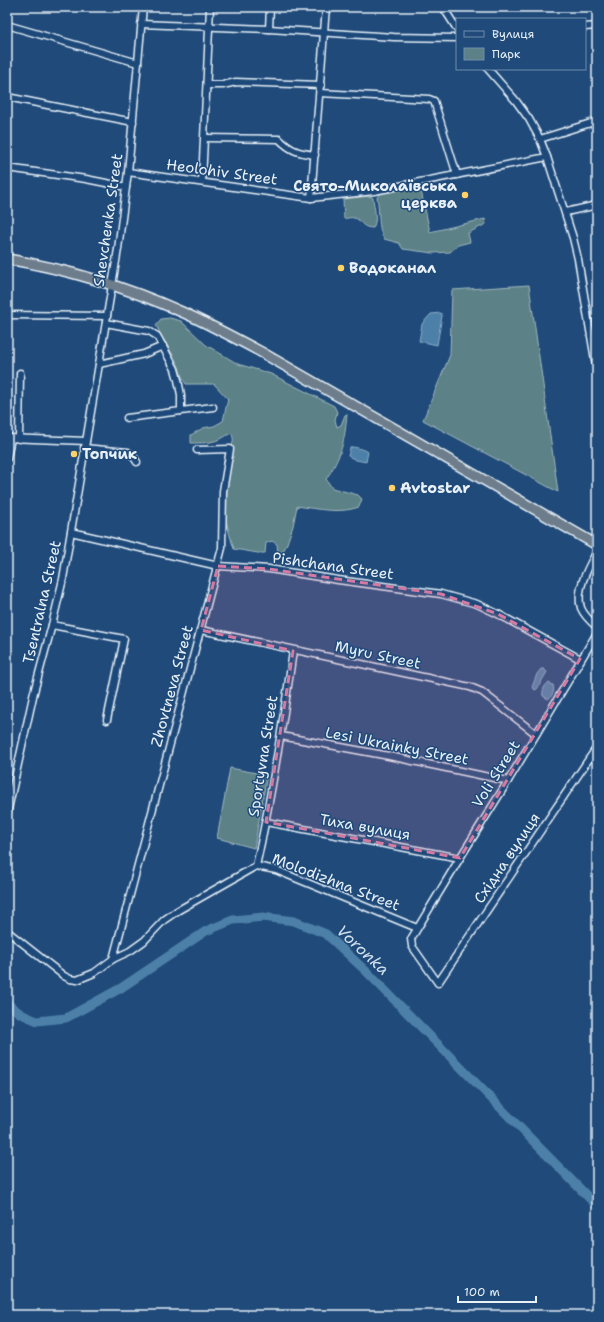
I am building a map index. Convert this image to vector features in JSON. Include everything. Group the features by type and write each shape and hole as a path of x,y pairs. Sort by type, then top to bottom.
{"highway":[{"path":"7,259 71,272 112,285 153,299 210,325 261,352 597,545"}],"street":[{"name":"Shevchenka Street","path":"86,441 107,320 128,172 143,7"},
{"path":"202,182 210,7"},
{"path":"269,29 270,7"},
{"path":"311,198 326,7"},
{"path":"444,7 456,27"},
{"path":"141,24 269,29 394,37 456,38"},
{"path":"7,25 138,63"},
{"path":"586,27 597,26"},
{"path":"489,70 516,101 529,119 548,157 566,212 578,259 597,372"},
{"path":"207,85 223,85 236,82 321,85"},
{"path":"320,93 429,99 434,101 457,175"},
{"path":"7,97 133,122"},
{"path":"540,139 597,121"},
{"path":"205,138 279,139 288,148 300,153 315,155"},
{"name":"Heolohiv Street","path":"128,172 311,198 374,191 548,157"},
{"path":"7,168 86,179 126,187"},
{"path":"566,212 597,205"},
{"path":"7,315 107,320 149,331 157,336 175,369 181,395 181,411"},
{"path":"99,364 144,354 163,346"},
{"path":"18,438 20,373"},
{"path":"127,418 212,407"},
{"path":"7,458 9,438 86,441"},
{"name":"Tsentralna Street","path":"7,814 34,692 63,579 86,441"},
{"path":"84,448 128,452 138,462"},
{"name":"Zhovtneva Street","path":"113,959 218,566 223,540 223,491 230,449 197,450"},
{"name":"Pishchana Street","path":"71,532 218,566 269,569 457,597 478,604 498,614 580,659"},
{"path":"597,551 588,568 579,599 581,609 597,628"},
{"path":"52,625 124,639 107,720"},
{"name":"Myru Street","path":"201,630 293,651 470,687 482,692 536,734"},
{"name":"Voli Street","path":"438,983 412,946 411,939 597,633"},
{"name":"Sportyvna Street","path":"256,866 266,822 281,736 293,651"},
{"name":"Lesi Ukrainky Street","path":"281,736 390,756 508,781"},
{"name":"Східна вулиця","path":"438,983 597,747"},
{"name":"Тиха вулиця","path":"266,822 460,858"},
{"name":"Molodizhna Street","path":"7,931 64,976 77,980 130,951 144,941 164,920 177,911 256,866 276,870 417,928"}],"highlighted area":[{"path":"218,566 269,569 441,594 498,614 580,659 460,858 266,822 293,651 201,630"}],"green space":[{"path":"420,186 430,232 485,219 486,224 468,233 470,242 458,245 450,252 433,253 403,249 399,243 384,239 380,230 377,197 382,193"},
{"path":"370,196 373,198 375,213 373,228 366,227 357,219 344,219 343,199"},
{"path":"529,285 558,492 423,420 450,355 452,290"},
{"path":"170,318 181,321 206,345 238,364 271,374 334,406 337,412 335,420 337,427 341,425 345,415 347,414 345,432 339,456 326,479 332,488 358,495 362,499 359,507 336,511 297,506 293,526 282,553 278,553 277,544 272,541 266,543 265,553 234,549 224,506 228,460 233,443 233,436 231,433 212,442 191,443 191,435 203,428 214,426 223,421 228,399 214,384 186,384 177,362 156,325 161,319"},
{"path":"230,768 267,775 254,848 217,838"}],"water":[{"path":"441,313 442,316 437,345 419,341 422,324 431,314"},
{"path":"354,447 368,452 366,462 356,460 348,456 350,448"},
{"path":"541,669 544,669 547,672 535,690 532,687 537,674"},
{"path":"548,683 553,685 554,689 552,695 548,699 543,696 543,694 545,686"}],"waterway":[{"name":"Voronka","path":"7,1001 10,1006 21,1014 37,1021 66,1018 121,988 206,931 233,920 263,917 294,921 326,934 367,972 597,1206"}],"place":[{"name":"Свято-Миколаївська церква","path":"465,195"},
{"name":"Водоканал","path":"341,268"},
{"name":"Топчик","path":"74,454"},
{"name":"Avtostar","path":"392,488"}]}
